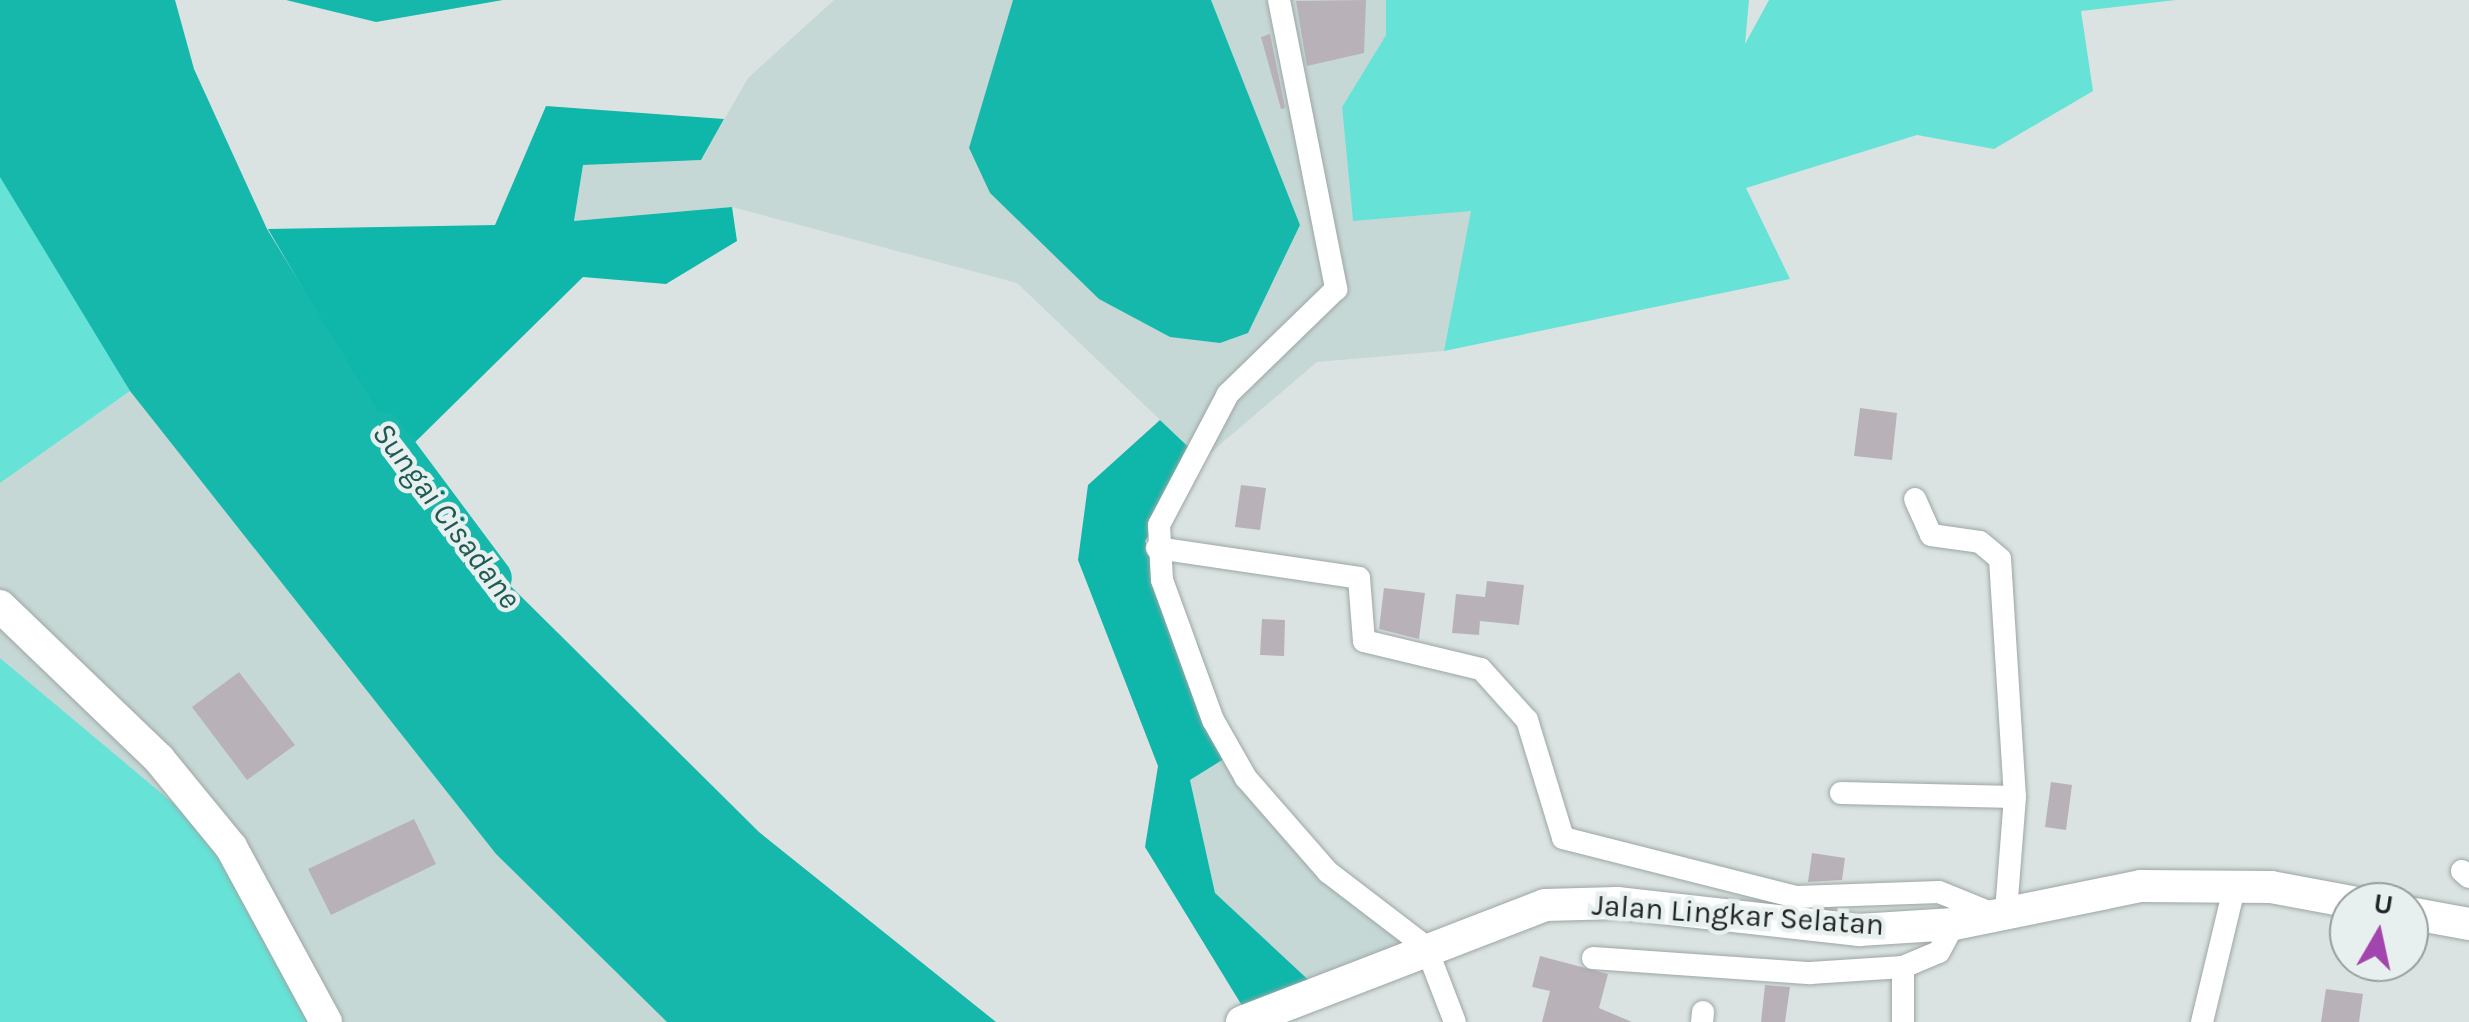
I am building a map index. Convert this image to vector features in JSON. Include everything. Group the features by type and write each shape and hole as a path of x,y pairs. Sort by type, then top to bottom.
{"main road":[{"path":"0,606 210,820 326,1022"},
{"name":"Jalan Lingkar Selatan","path":"1242,1022 1426,948 1568,902 1859,930 1954,924 2115,888 2235,885 2329,899"},
{"path":"2429,917 2469,924"}],"street":[{"path":"1278,0 1336,289 1228,394 1168,501 1157,548 1194,674 1246,778 1328,872 1426,948 1455,1022"},
{"path":"1157,548 1359,578 1364,641 1482,669 1527,720 1563,838 1797,897 1939,892 2001,914 2015,797 2000,559 1980,542 1931,536 1916,500"},
{"path":"1841,793 2015,797"},
{"path":"2202,1022 2235,885"},
{"path":"1594,958 1810,972 1903,967 1939,952 1954,924"},
{"path":"1902,1022 1903,967"}],"shaded area":[{"path":"0,0 175,0 194,69 267,229 445,521 759,832 996,1022 667,1022 496,854 130,391 0,177"},
{"path":"286,0 503,0 376,22"},
{"path":"834,0 1013,0 969,149 990,193 1099,298 1170,337 1300,225 1211,0 1386,0 1386,35 1342,107 1353,220 1472,210 1444,351 1317,362 1202,460 1017,283 732,207 574,222 583,165 701,160 748,78"},
{"path":"1013,0 1211,0 1300,225 1248,333 1220,343 1170,337 1099,299 990,193 969,148"},
{"path":"1386,0 1749,0 1745,44 1769,0 2176,0 2081,11 2093,91 1994,149 1917,135 1746,188 1790,279 1444,351 1471,211 1353,221 1342,107 1386,35"},
{"path":"546,106 724,119 701,160 583,165 574,221 732,207 737,241 666,284 583,277 401,456 268,229 495,225"},
{"path":"0,168 130,391 0,483"},
{"path":"130,391 496,854 667,1022 338,1022 259,875 0,658 0,483"},
{"path":"1160,420 1202,460 1145,541 1198,645 1235,752 1190,780 1215,893 1316,987 1252,1022 1145,847 1158,766 1078,560 1088,485"},
{"path":"0,658 259,875 338,1022 0,1022"},
{"path":"1235,752 1260,807 1425,948 1316,987 1215,894 1190,780"}],"building":[{"path":"1366,0 1364,53 1307,66 1296,1"},
{"path":"1270,34 1285,108 1281,109 1261,37"},
{"path":"1860,408 1897,413 1892,460 1854,456"},
{"path":"1241,485 1266,488 1260,530 1235,527"},
{"path":"1487,581 1524,585 1519,625 1480,621 1479,635 1452,633 1456,594 1485,597"},
{"path":"1384,588 1425,593 1419,639 1379,629"},
{"path":"1262,619 1285,620 1284,656 1260,655"},
{"path":"239,672 295,745 247,780 192,707"},
{"path":"2051,782 2072,785 2066,830 2045,827"},
{"path":"414,819 436,864 331,915 308,869"},
{"path":"1812,853 1845,858 1842,880 1808,882"},
{"path":"1540,956 1608,974 1599,1008 1632,1022 1542,1022 1550,991 1532,987"},
{"path":"1765,985 1790,987 1785,1022 1761,1022"},
{"path":"2326,989 2363,994 2359,1022 2321,1022"}],"waterway":[{"name":"Sungai Cisadane","path":"383,432 492,578"}]}
